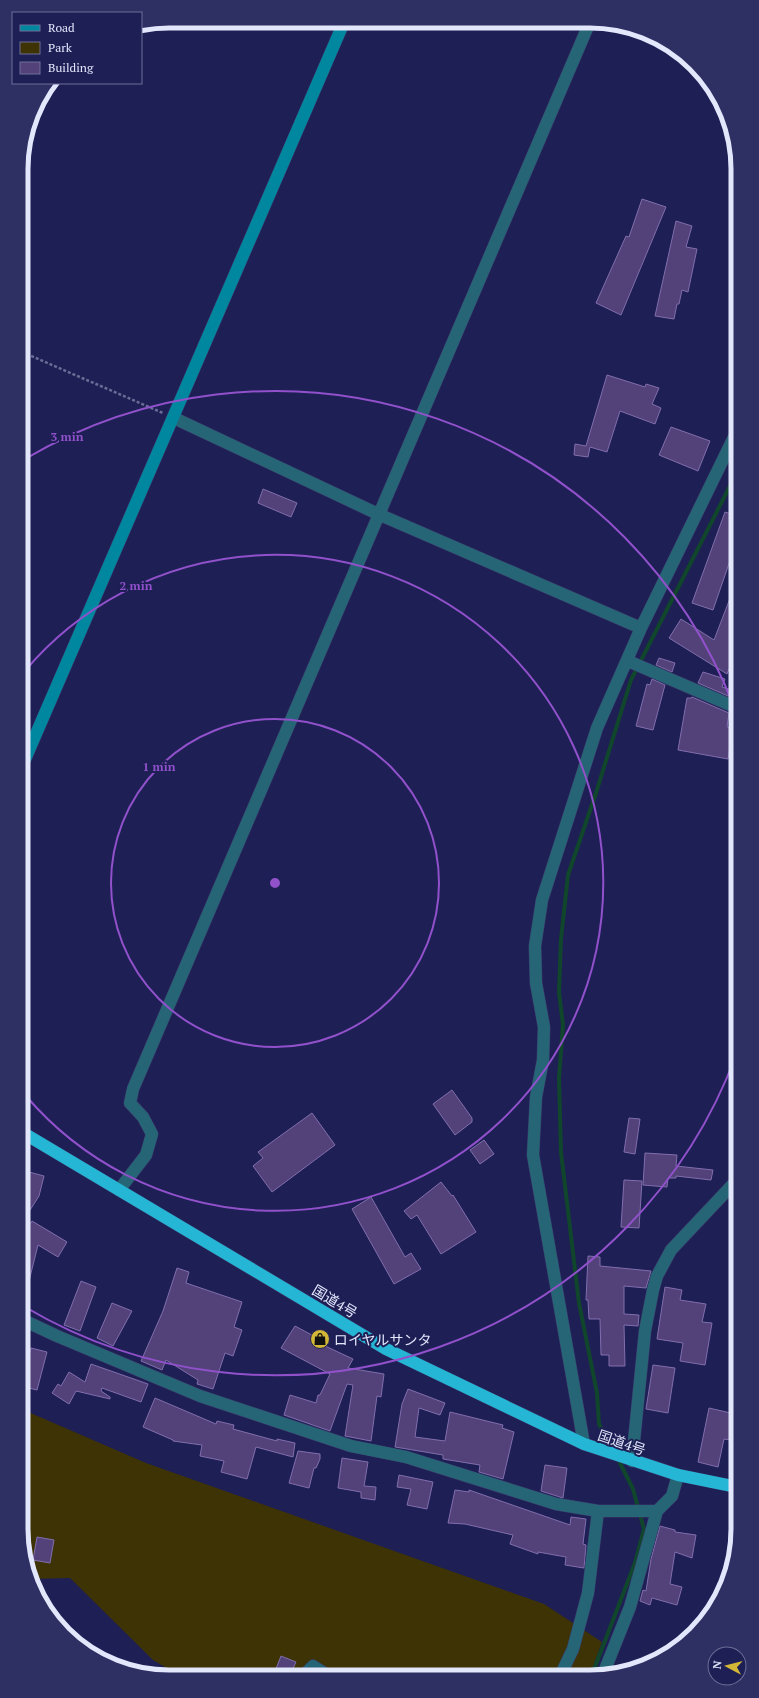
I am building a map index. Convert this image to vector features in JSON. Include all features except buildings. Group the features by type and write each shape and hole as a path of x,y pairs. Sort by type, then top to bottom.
{"highway":[{"name":"国道4号","path":"28,1136 386,1349 596,1449 678,1475 731,1486"}],"street":[{"path":"28,753 341,28"},
{"path":"119,1190 146,1155 152,1134 143,1117 130,1102 132,1089 586,28"},
{"path":"174,418 378,514 641,628"},
{"path":"584,1444 533,1155 536,1097 543,1060 544,1027 536,983 535,946 542,900 597,728 630,662 641,628 731,443"},
{"path":"630,662 731,706"},
{"path":"629,1460 645,1331 657,1276 671,1250 731,1186"},
{"path":"28,1322 64,1340 200,1396 351,1446 406,1457 556,1504 598,1511 652,1511 672,1496 678,1475"},
{"path":"563,1670 573,1649 588,1593 598,1511"},
{"path":"605,1669 630,1607 652,1511"},
{"path":"309,1670 312,1666 319,1670"}],"path":[{"path":"28,355 174,418"}],"green space":[{"path":"28,1412 146,1463 544,1604 602,1642 592,1670 170,1670 153,1660 70,1578 37,1579 35,1575 28,1539"}],"waterway":[{"path":"613,1451 599,1424 597,1393 579,1303 561,1152 559,1078 563,1025 559,992 561,939 568,875 596,793 631,680 731,484"},
{"path":"594,1670 635,1563 644,1529 633,1489 617,1457"}],"place":[{"name":"ロイヤルサンタ","path":"320,1339"}]}
